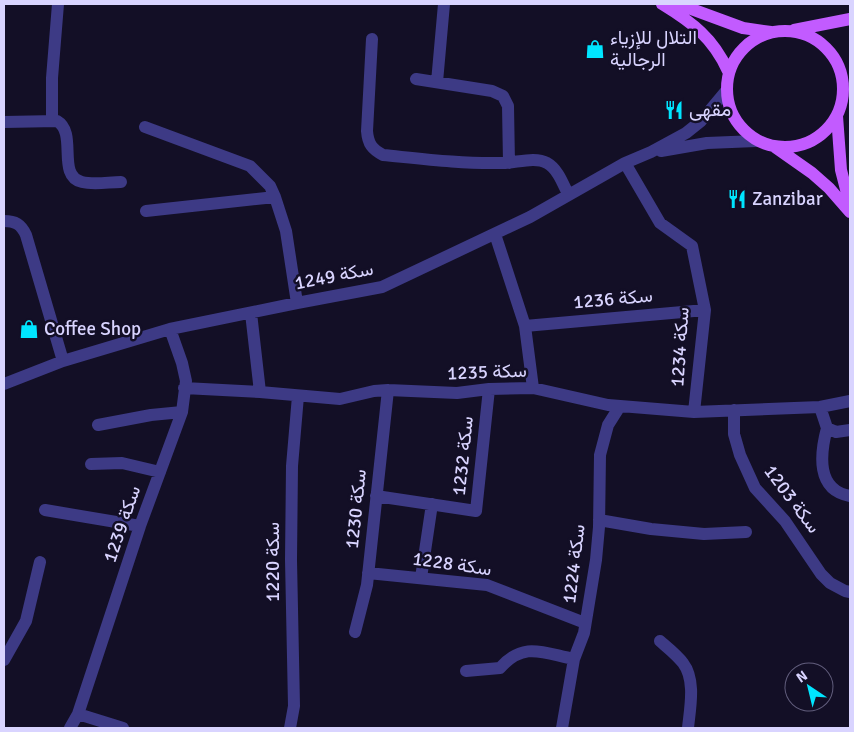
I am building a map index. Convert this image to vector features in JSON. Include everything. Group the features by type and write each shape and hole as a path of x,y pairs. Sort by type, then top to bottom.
{"main road":[{"path":"662,4 681,15 709,38 720,54 728,71"},
{"path":"678,4 742,28 772,32 792,31 850,19"},
{"path":"792,31 811,36 827,48 838,63 843,81 842,99"},
{"path":"772,32 753,40 738,53 728,71 726,91 730,111 740,128 756,141 775,147 793,147 810,142 826,131 836,116 842,99 850,85"},
{"path":"836,116 840,170 850,205"},
{"path":"775,147 812,173 829,188 850,212"}],"street":[{"path":"52,120 53,53 58,4"},
{"path":"437,82 444,4"},
{"path":"372,39 366,131 368,140 374,150 383,155 461,163 509,163 535,160 547,163 556,171 568,194"},
{"path":"416,78 492,91 502,96 508,106 509,163"},
{"name":"سكة 1249","path":"4,384 64,361 170,329 382,287 530,217 625,163 651,152 686,133 701,121 726,91"},
{"path":"4,122 52,120 62,124 65,129 70,172 74,178 81,182 121,182"},
{"path":"145,127 250,166 270,186 286,231 297,303"},
{"name":"سكة 1249","path":"651,152 707,143 756,141"},
{"name":"سكة 1234","path":"625,163 660,223 692,246 705,310 694,412"},
{"path":"146,211 275,197"},
{"path":"4,221 15,222 20,225 26,235 64,361"},
{"path":"495,234 525,326 533,388"},
{"name":"سكة 1236","path":"525,326 705,310"},
{"path":"251,313 260,392"},
{"name":"سكة 1239","path":"70,728 78,714 140,526 182,412 186,381 170,329"},
{"name":"سكة 1235","path":"184,388 340,399 374,391 388,390 457,393 489,388 533,388 608,405 694,412 820,407 850,401"},
{"name":"سكة 1232","path":"376,496 476,511 489,388"},
{"name":"سكة 1230","path":"355,632 367,586 388,390"},
{"name":"سكة 1220","path":"290,728 294,706 291,560 292,466 298,396"},
{"name":"سكة 1224","path":"562,728 574,659 584,634 596,560 600,455 608,425 620,406"},
{"path":"820,407 827,428 821,448 822,464 830,486 840,494 850,496"},
{"name":"سكة 1203","path":"734,410 734,434 740,455 755,488 785,521 826,579 844,592 850,592"},
{"path":"98,426 150,414 182,412"},
{"path":"827,428 836,432 850,430"},
{"path":"91,464 122,463 160,472"},
{"name":"سكة 1232","path":"421,578 432,504"},
{"path":"45,510 140,526"},
{"path":"599,520 704,534 746,532"},
{"path":"4,660 26,621 40,562"},
{"name":"سكة 1228","path":"368,572 487,585 585,624"},
{"path":"660,641 684,663 690,678 691,698 688,728"},
{"path":"466,671 500,668 518,653 528,650 574,659"},
{"path":"78,714 123,728"}],"place":[{"name":"التلال للإزياء الرجالية","path":"595,49"},
{"name":"مقهى","path":"674,110"},
{"name":"Zanzibar","path":"737,199"},
{"name":"Coffee Shop","path":"29,329"}]}
